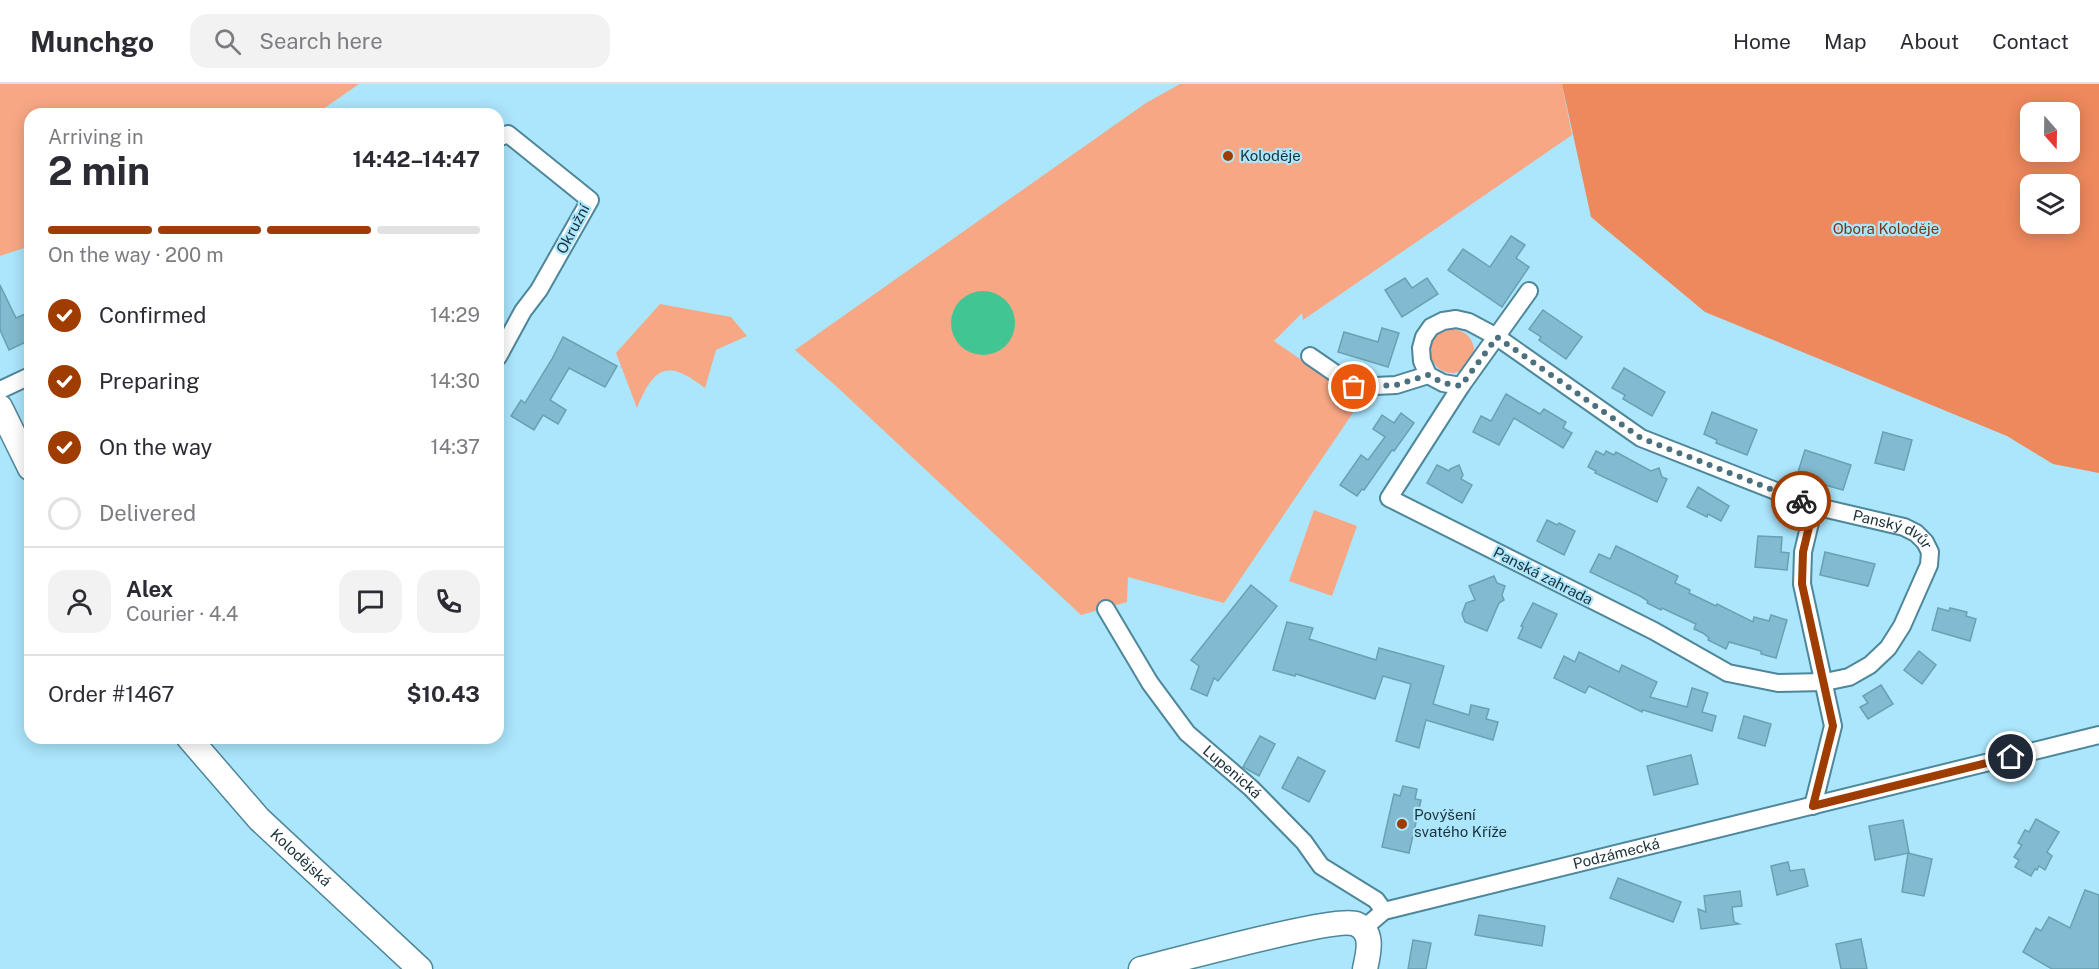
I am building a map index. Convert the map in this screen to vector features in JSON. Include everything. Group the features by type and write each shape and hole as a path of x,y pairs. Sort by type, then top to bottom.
{"street":[{"name":"Okružní","path":"504,136 508,134 590,200 504,346"},
{"name":"Panská zahrada","path":"1529,291 1461,386 1389,498 1654,631 1728,673 1778,683 1825,682"},
{"path":"1461,386 1443,383 1428,375 1422,361 1421,348 1424,337 1431,327 1443,321 1456,319 1469,322 1497,337 1641,438 1814,506 1803,552 1802,584 1833,726 1813,806"},
{"path":"1310,356 1354,387 1396,385 1428,375"},
{"path":"0,390 24,379"},
{"path":"0,407 24,456"},
{"name":"Panský dvůr","path":"1814,506 1904,527 1916,533 1925,542 1930,552 1929,565 1902,626 1888,648 1870,665 1849,677 1825,682"},
{"name":"Lupenická","path":"1106,609 1150,683 1187,733 1251,788 1304,842 1321,866 1376,900 1384,911"},
{"name":"Podzámecká","path":"1363,929 1384,911 2099,735"},
{"name":"Kolodějská","path":"197,744 259,819 420,969"},
{"path":"1141,969 1336,923 1353,923 1363,929 1369,944 1365,969"}],"shaded area":[{"path":"0,84 359,84 325,108 24,108 24,248 0,256"},
{"path":"1180,84 1562,84 1572,135 1303,320 1302,313 1274,341 1361,401 1224,603 1128,577 1127,602 1081,615 795,350 1146,103"},
{"path":"977,291 989,291 1006,300 1013,311 1015,323 1013,335 1006,346 989,355 977,355 965,350 956,341 951,329 951,317 956,305 965,296"},
{"path":"660,304 731,317 747,336 716,350 705,388 681,373 664,371 650,383 637,408 616,353"},
{"path":"1452,329 1468,335 1474,351 1468,367 1452,373 1436,367 1430,351 1436,335"},
{"path":"1314,510 1357,526 1332,596 1289,581"}],"green space":[{"name":"Obora Koloděje","path":"1562,84 2099,84 2099,473 2053,464 2007,436 1705,312 1591,217"}],"building":[{"path":"1511,236 1525,245 1516,258 1529,267 1502,307 1448,270 1463,249 1490,267"},
{"path":"1405,278 1412,288 1427,278 1438,294 1402,317 1385,290"},
{"path":"0,285 16,318 24,315 24,343 9,350 0,330"},
{"path":"1543,310 1582,337 1566,359 1539,340 1541,337 1529,329"},
{"path":"1382,328 1399,333 1388,367 1338,352 1344,332 1378,342"},
{"path":"563,337 617,366 605,387 569,368 550,400 566,410 558,424 543,415 534,430 511,416 521,400 525,403"},
{"path":"1624,368 1665,392 1652,416 1623,399 1625,395 1612,388"},
{"path":"1506,394 1540,414 1544,409 1566,422 1563,428 1572,433 1563,448 1514,418 1499,445 1473,432 1481,416 1491,421"},
{"path":"1712,412 1757,430 1747,455 1716,443 1717,440 1704,434"},
{"path":"1401,413 1414,423 1364,490 1362,489 1357,496 1340,485 1361,455 1368,460 1385,437 1373,429 1382,415 1394,423"},
{"path":"1883,432 1912,440 1904,470 1875,463"},
{"path":"1805,450 1851,465 1843,490 1811,481 1812,477 1798,472"},
{"path":"1596,451 1604,455 1606,451 1614,455 1616,452 1651,471 1659,468 1662,477 1667,479 1657,502 1595,473 1596,471 1588,467"},
{"path":"1437,465 1449,471 1459,465 1463,475 1461,479 1472,485 1462,503 1427,483"},
{"path":"1698,487 1729,506 1721,521 1687,507"},
{"path":"1547,520 1575,531 1564,555 1537,541"},
{"path":"1758,536 1782,537 1781,552 1789,553 1787,570 1755,567"},
{"path":"1616,546 1678,576 1675,583 1690,590 1689,593 1716,606 1717,604 1753,622 1754,617 1769,621 1771,615 1787,620 1776,658 1729,642 1726,649 1708,640 1709,638 1703,633 1694,629 1696,624 1662,608 1661,610 1647,603 1648,601 1640,596 1590,572 1599,554 1610,559"},
{"path":"1825,552 1875,564 1868,586 1820,575"},
{"path":"1494,576 1497,583 1505,586 1502,595 1504,600 1499,603 1487,631 1465,622 1462,614 1466,603 1475,600 1469,586"},
{"path":"1251,585 1277,606 1218,681 1214,678 1207,696 1191,689 1199,666 1191,660"},
{"path":"1533,603 1557,614 1541,648 1518,638 1523,627 1521,626"},
{"path":"1938,608 1967,612 1966,616 1976,619 1970,641 1932,630"},
{"path":"1287,622 1313,628 1309,639 1376,660 1379,648 1444,666 1433,704 1469,715 1471,705 1489,709 1486,719 1498,722 1493,740 1426,720 1419,748 1396,741 1411,684 1383,676 1375,699 1296,674 1295,676 1273,670"},
{"path":"1919,651 1936,665 1922,684 1904,670"},
{"path":"1579,652 1619,672 1622,665 1657,682 1650,697 1687,707 1692,688 1708,693 1702,712 1716,716 1712,731 1643,710 1642,712 1589,686 1585,693 1554,678 1564,656 1575,662"},
{"path":"1881,685 1893,704 1868,719 1860,707 1868,703 1863,696"},
{"path":"1744,716 1771,724 1765,746 1738,738"},
{"path":"1260,736 1275,744 1259,776 1243,767"},
{"path":"1691,755 1698,784 1654,795 1647,766"},
{"path":"1298,757 1325,771 1309,802 1282,788"},
{"name":"Povýšení svatého Kříže","path":"1403,786 1417,789 1415,799 1421,800 1409,853 1382,847 1394,794 1400,796"},
{"path":"2036,819 2059,832 2047,852 2052,856 2045,870 2039,866 2031,876 2015,867 2019,860 2014,857 2022,845 2018,843 2025,830 2029,832"},
{"path":"1903,820 1909,853 1875,860 1869,826"},
{"path":"1908,853 1932,859 1924,896 1902,892"},
{"path":"1788,862 1790,871 1804,869 1808,886 1777,895 1771,866"},
{"path":"1618,878 1681,902 1673,922 1610,898"},
{"path":"2085,890 2099,895 2099,969 2052,969 2023,952 2036,928 2041,931 2049,917 2070,928"},
{"path":"1740,891 1742,906 1732,907 1734,922 1739,924 1701,929 1698,909 1706,912 1704,896"},
{"path":"1479,915 1545,926 1542,946 1475,935"},
{"path":"1861,939 1867,969 1841,969 1836,944"},
{"path":"1413,940 1431,943 1426,969 1408,969"}],"way so far":[{"path":"1354,387 1396,385 1428,375 1443,383 1461,386 1497,337 1641,438 1801,501"}],"place":[{"name":"Koloděje","path":"1228,156"},
{"name":"Povýšení svatého Kříže","path":"1402,824"}],"route":[{"path":"1801,501 1814,506 1803,552 1802,584 1831,708 1833,726 1813,806 2011,757"}]}
